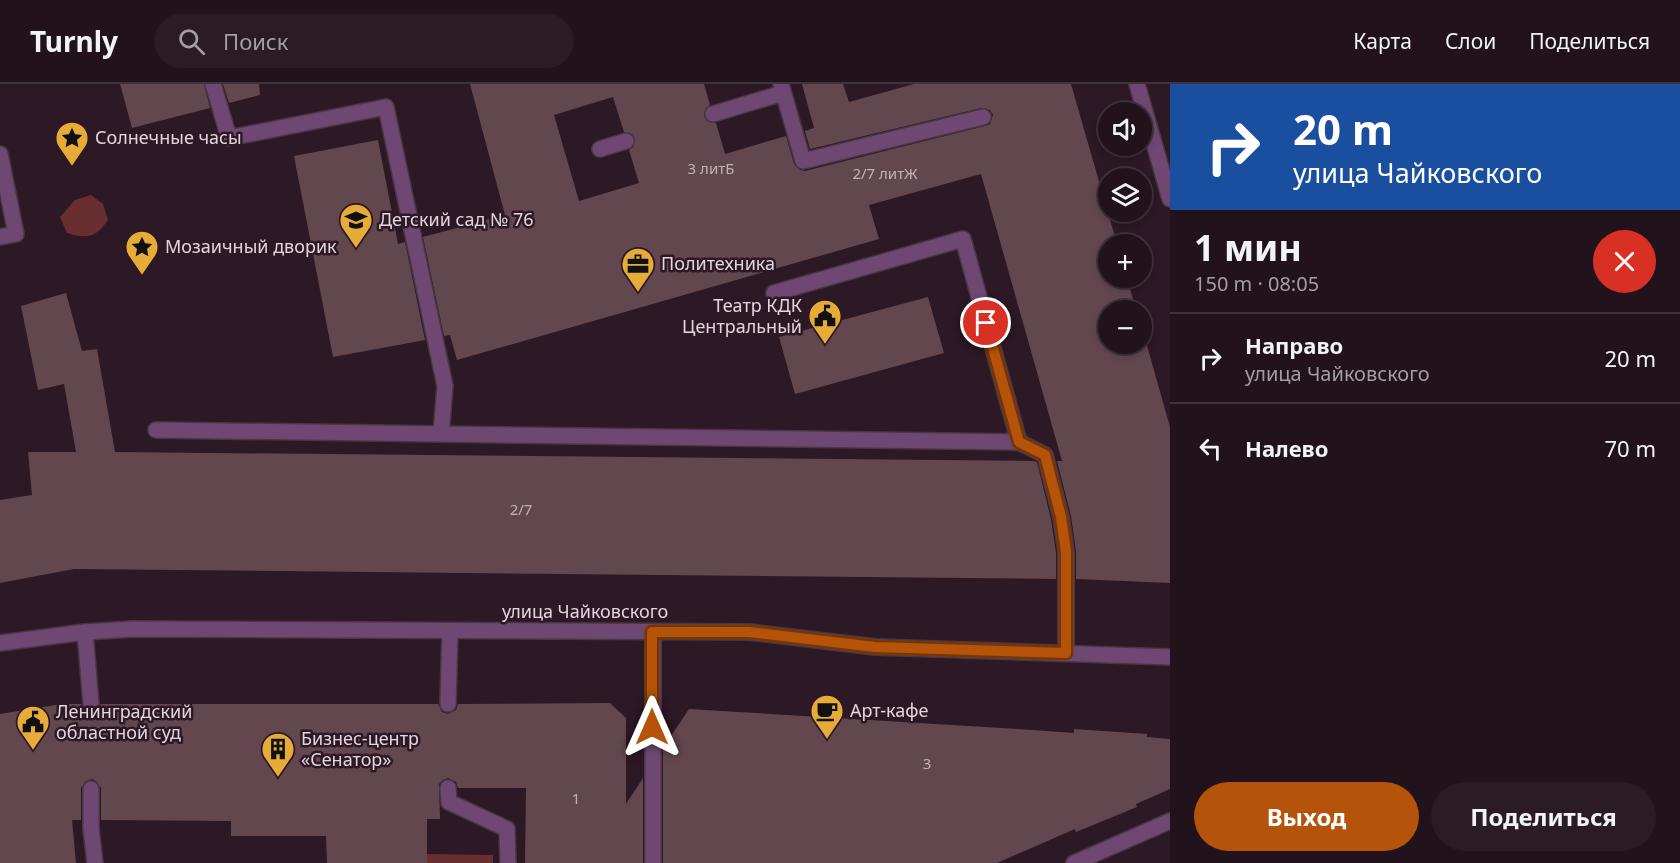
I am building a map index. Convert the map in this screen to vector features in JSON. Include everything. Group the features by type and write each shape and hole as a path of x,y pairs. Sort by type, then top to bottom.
{"street":[{"path":"213,84 229,138 386,107 445,386 441,434"},
{"path":"1137,84 1170,199"},
{"path":"713,114 782,88 803,162 983,117"},
{"path":"600,149 626,141"},
{"path":"0,154 16,234 0,237"},
{"path":"774,293 963,239 1019,442"},
{"path":"156,430 1019,442 1045,455 1061,517 1066,552 1066,653"},
{"name":"улица Чайковского","path":"0,643 85,632 132,629 749,632 875,647 1170,657"},
{"path":"448,704 450,631"},
{"path":"85,632 91,704"},
{"path":"652,632 652,863"},
{"path":"448,788 448,802 507,829 508,863"},
{"path":"91,789 94,863"},
{"path":"1074,863 1170,821"}],"shaded area":[{"path":"91,195 103,204 108,220 95,234 90,236 67,233 60,217 75,200"},
{"path":"427,854 493,855 493,863 427,863"}],"building":[{"path":"120,84 204,84 210,108 132,128"},
{"path":"223,84 259,84 260,95 229,103"},
{"path":"470,84 704,84 710,105 706,108 704,116 707,121 716,123 725,154 786,136 794,164 800,170 805,171 985,126 990,124 993,115 990,110 981,108 810,149 805,131 814,128 802,84 843,84 849,102 914,84 1071,84 1098,178 1098,222 1111,222 1114,234 1098,234 1098,288 1130,288 1133,300 1098,300 1098,354 1149,354 1170,427 1170,583 1076,579 1076,551 1071,516 1057,461 1062,461 981,174 869,205 879,239 457,360 450,335 444,336 423,237 505,215","holes":["613,97 624,132 632,134 635,139 633,147 629,150 639,183 579,201 554,115"]},
{"name":"Детский сад № 76","path":"378,140 398,244 405,242 425,340 333,357 294,156"},
{"path":"66,293 82,351 97,349 115,452 1034,461 1037,462 1051,519 1056,553 1056,579 74,569 0,583 0,500 32,495 28,452 76,452 64,384 38,390 21,306"},
{"path":"928,297 944,353 795,394 779,337"},
{"name":"Бизнес-центр «Сенатор»","path":"610,703 626,718 626,804 643,778 643,863 525,863 526,788 458,788 456,782 448,778 439,784 440,819 427,819 427,863 327,863 326,836 231,836 231,821 101,820 101,788 92,779 86,781 81,788 81,820 72,820 76,863 0,863 0,714 62,704 81,704 83,710 91,714 97,712 101,704 438,704 442,712 448,714 456,710 458,704"},
{"path":"689,709 1074,733 1074,729 1147,734 1147,737 1170,739 1170,789 1136,804 1137,807 1076,832 1075,829 997,863 663,863 663,748"}],"place":[{"name":"Солнечные часы","path":"72,167"},
{"name":"Детский сад № 76","path":"356,249"},
{"name":"Мозаичный дворик","path":"142,276"},
{"name":"Политехника","path":"638,293"},
{"name":"Театр КДК Центральный","path":"825,345"},
{"name":"Арт-кафе","path":"827,740"},
{"name":"Ленинградский областной суд","path":"33,751"},
{"name":"Бизнес-центр «Сенатор»","path":"278,778"}],"route":[{"path":"652,727 652,632 749,632 875,647 1066,653 1066,552 1061,517 1045,455 1019,442 986,323"}]}
